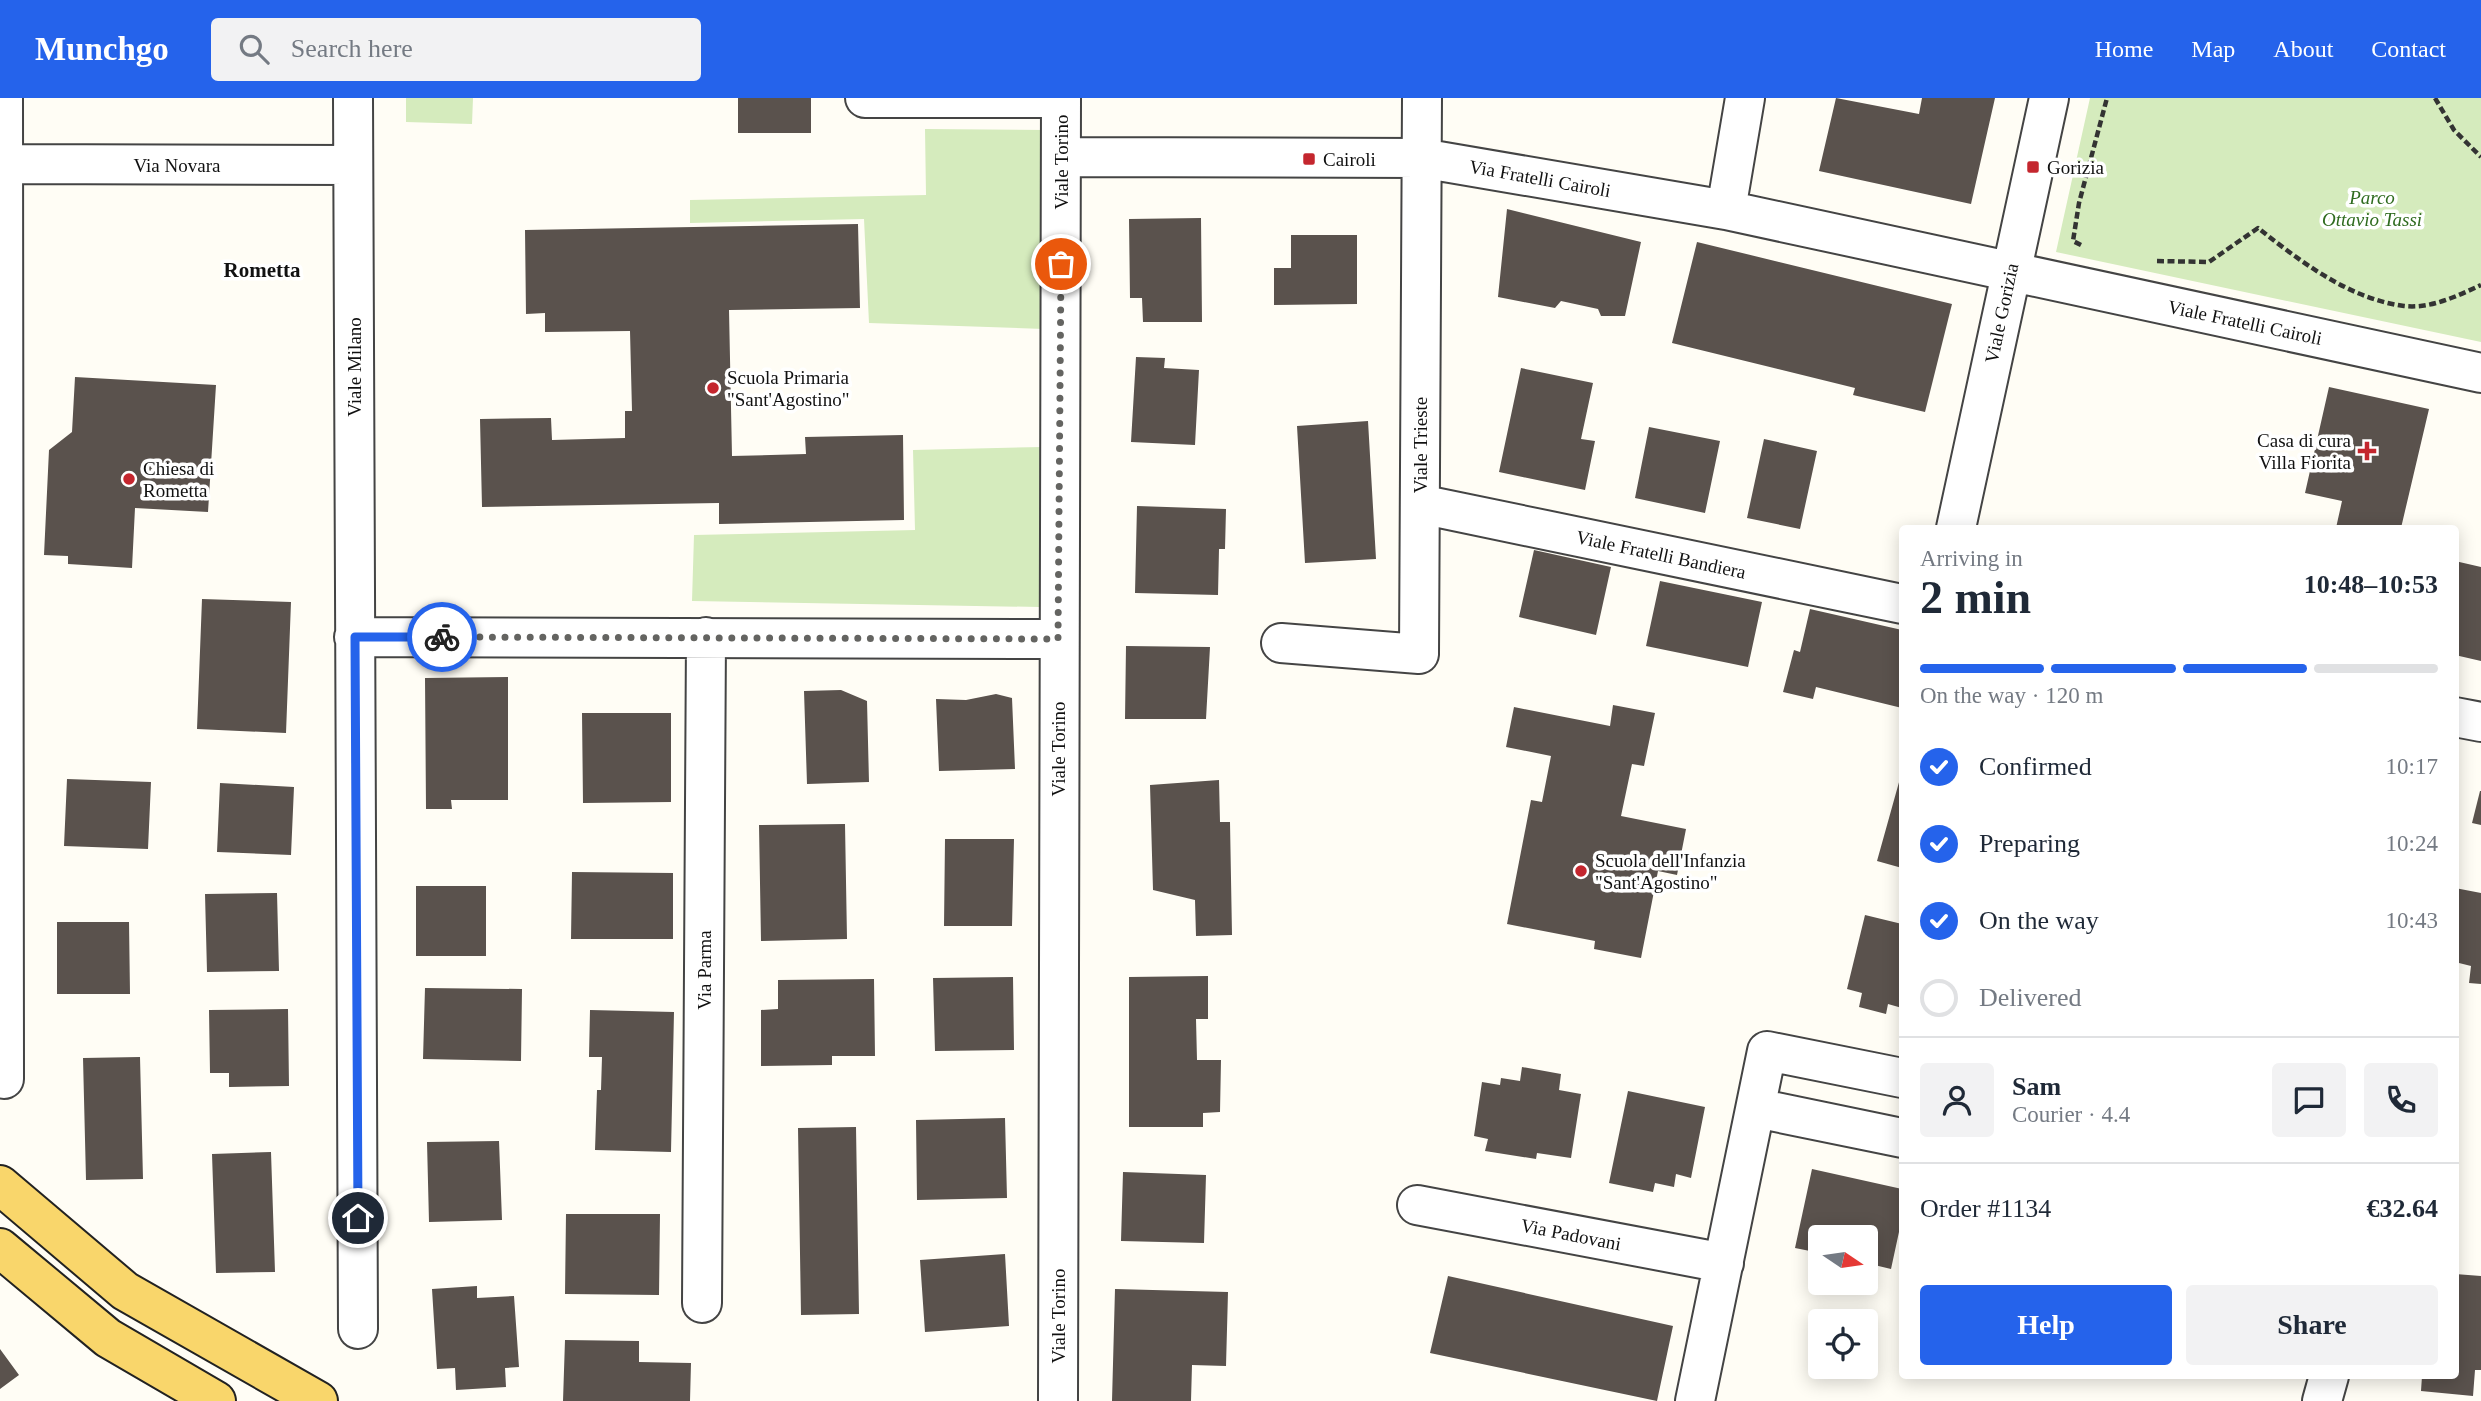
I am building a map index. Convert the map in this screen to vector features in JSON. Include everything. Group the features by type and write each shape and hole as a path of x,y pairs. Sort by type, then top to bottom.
{"main road":[{"path":"0,1185 125,1291 318,1401"},
{"path":"0,1248 108,1338 216,1401"}],"street":[{"path":"3,98 4,1079"},
{"name":"Viale Milano","path":"353,98 358,1329"},
{"path":"864,98 1059,98"},
{"name":"Viale Torino","path":"1058,1401 1058,639 1062,157 1059,98"},
{"name":"Viale Trieste","path":"1281,643 1419,654 1422,98"},
{"path":"1726,210 1745,98"},
{"name":"Viale Gorizia","path":"1957,525 2049,98"},
{"name":"Via Fratelli Cairoli","path":"1062,157 1421,158 1726,210 2010,271"},
{"name":"Via Novara","path":"2,164 353,165"},
{"name":"Viale Fratelli Cairoli","path":"2010,271 2481,373"},
{"name":"Viale Fratelli Bandiera","path":"1420,504 1899,603"},
{"path":"355,637 1058,639"},
{"name":"Via Parma","path":"702,1303 706,637"},
{"path":"2459,718 2481,722"},
{"path":"1695,1401 1768,1051 1899,1077"},
{"path":"1756,1108 1899,1137"},
{"name":"Via Padovani","path":"1417,1205 1724,1263"},
{"path":"2322,1401 2328,1379"}],"path":[{"path":"2085,246 2073,241 2079,203 2107,98"},
{"path":"2435,98 2454,130 2481,157"},
{"path":"2144,260 2209,262 2258,228 2307,267 2365,294 2404,306 2440,303 2481,285"}],"green space":[{"path":"406,98 473,98 472,124 406,122"},
{"name":"Parco Ottavio Tassi","path":"2090,98 2481,98 2481,342 2056,252"},
{"path":"925,129 1047,130 1044,329 869,323 864,219 690,223 690,200 926,195"},
{"path":"1042,447 1039,607 692,601 694,535 915,530 913,450"}],"building":[{"path":"738,98 811,98 811,133 738,133"},
{"path":"1836,98 1919,114 1922,98 1995,98 1971,204 1819,171"},
{"path":"1507,209 1641,242 1625,316 1601,316 1598,309 1561,301 1555,308 1498,297"},
{"path":"1201,218 1202,322 1143,322 1142,298 1130,298 1129,219"},
{"path":"858,224 860,308 729,310 732,456 806,454 805,437 903,435 904,520 719,524 719,503 482,507 480,419 551,418 552,440 625,438 625,411 632,411 630,331 545,332 545,313 526,314 525,230"},
{"path":"1291,235 1357,235 1357,304 1274,305 1274,268 1291,268"},
{"path":"1697,242 1952,304 1925,412 1853,395 1855,388 1672,343"},
{"path":"1136,357 1165,358 1164,368 1199,370 1195,445 1131,442"},
{"path":"1521,368 1593,383 1581,439 1595,441 1585,490 1499,472"},
{"name":"Chiesa di Rometta","path":"75,377 216,385 208,512 135,508 132,568 68,564 68,556 44,555 49,450 72,432"},
{"name":"Casa di cura Villa Fiorita","path":"2329,387 2429,409 2402,525 2337,525 2342,501 2305,493"},
{"path":"1368,421 1376,559 1305,563 1297,426"},
{"path":"1649,427 1720,441 1705,513 1635,498"},
{"path":"1764,439 1817,451 1800,529 1747,518"},
{"path":"1137,506 1226,509 1225,549 1219,549 1218,595 1135,593"},
{"path":"1534,550 1611,567 1596,635 1519,617"},
{"path":"2459,562 2481,567 2481,661 2459,656"},
{"path":"1660,581 1762,602 1748,667 1646,646"},
{"path":"202,599 291,602 286,733 197,729"},
{"path":"1810,609 1899,629 1899,707 1816,687 1813,699 1783,692 1794,650 1800,652"},
{"path":"1126,646 1210,647 1206,719 1125,719"},
{"path":"508,677 508,800 451,800 452,809 426,809 425,678"},
{"path":"841,690 867,701 869,782 807,784 804,691"},
{"path":"996,694 1012,698 1015,769 939,771 936,699 966,700"},
{"path":"1613,705 1655,713 1644,766 1632,764 1621,816 1686,829 1677,875 1658,871 1641,958 1594,949 1595,941 1507,924 1531,800 1542,802 1551,756 1506,747 1514,707 1610,726"},
{"path":"582,713 671,713 671,802 583,803"},
{"path":"67,779 151,782 148,849 64,846"},
{"path":"1219,780 1220,822 1230,822 1232,935 1196,936 1195,900 1153,890 1150,785"},
{"path":"1899,782 1899,867 1877,861"},
{"path":"220,783 294,787 291,855 217,852"},
{"path":"2481,791 2481,825 2472,823"},
{"path":"845,824 847,939 761,941 759,825"},
{"path":"945,839 1014,839 1012,926 944,926"},
{"path":"572,872 673,873 673,939 571,939"},
{"path":"416,886 486,886 486,956 416,956"},
{"path":"2459,889 2481,893 2481,984 2469,983 2471,966 2459,963"},
{"path":"277,893 279,971 207,972 205,894"},
{"path":"1865,915 1899,923 1899,1007 1888,1004 1886,1014 1859,1007 1862,993 1847,989"},
{"path":"57,922 129,922 130,994 57,994"},
{"path":"1208,976 1208,1019 1196,1019 1197,1060 1221,1060 1220,1112 1203,1113 1203,1127 1129,1127 1129,977"},
{"path":"1013,977 1014,1050 935,1051 933,978"},
{"path":"874,979 875,1056 832,1056 832,1065 761,1066 761,1010 778,1009 778,980"},
{"path":"425,988 522,989 521,1061 423,1059"},
{"path":"288,1009 289,1086 229,1087 229,1073 210,1073 209,1010"},
{"path":"590,1010 674,1012 671,1152 595,1150 597,1090 601,1090 602,1057 589,1057"},
{"path":"140,1057 143,1179 86,1180 83,1058"},
{"path":"1522,1067 1561,1074 1559,1090 1581,1094 1571,1158 1537,1153 1536,1159 1485,1151 1488,1139 1474,1136 1482,1082 1500,1085 1501,1078 1520,1081"},
{"path":"1628,1091 1705,1107 1691,1178 1676,1174 1674,1187 1655,1183 1653,1192 1609,1183"},
{"path":"1005,1118 1007,1198 917,1200 916,1120"},
{"path":"856,1127 859,1314 801,1315 798,1128"},
{"path":"499,1141 502,1220 429,1222 427,1142"},
{"path":"271,1152 275,1272 216,1273 212,1154"},
{"path":"1812,1169 1899,1188 1899,1232 1891,1269 1878,1266 1878,1225 1808,1225 1808,1251 1795,1248"},
{"path":"1123,1172 1206,1175 1204,1243 1121,1241"},
{"path":"566,1214 660,1214 659,1295 565,1294"},
{"path":"1005,1254 1009,1326 925,1332 920,1260"},
{"path":"2459,1274 2481,1276 2481,1370 2475,1370 2473,1396 2421,1391 2422,1379 2459,1379"},
{"path":"1448,1276 1673,1326 1657,1401 1430,1353"},
{"path":"477,1286 477,1298 514,1296 519,1367 505,1368 506,1387 456,1390 455,1368 437,1369 432,1289"},
{"path":"1115,1289 1228,1292 1226,1366 1192,1365 1191,1401 1112,1401"},
{"path":"565,1340 639,1341 639,1362 691,1363 690,1401 563,1401"},
{"path":"0,1349 19,1375 0,1389"}],"way so far":[{"path":"442,637 1058,639 1061,264"}],"place":[{"name":"Cairoli","path":"1309,159"},
{"name":"Gorizia","path":"2033,167"},
{"name":"Scuola Primaria \"Sant'Agostino\"","path":"713,388"},
{"name":"Casa di cura Villa Fiorita","path":"2367,451"},
{"name":"Chiesa di Rometta","path":"129,479"},
{"name":"Scuola dell'Infanzia \"Sant'Agostino\"","path":"1581,871"}],"district":[{"name":"Rometta","path":"262,270"}],"route":[{"path":"358,1218 355,637 442,637"}]}
